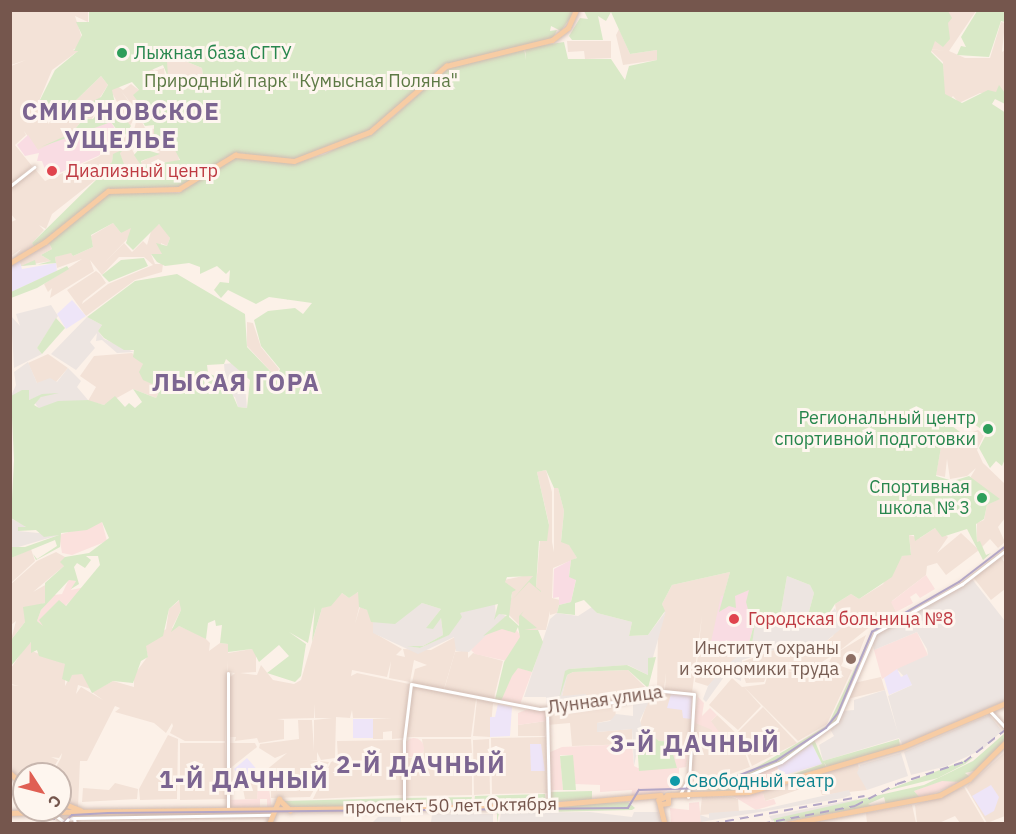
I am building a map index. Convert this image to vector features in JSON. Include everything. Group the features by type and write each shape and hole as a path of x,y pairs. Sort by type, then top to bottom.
{"main road":[{"path":"10,263 45,242 108,191 183,188 240,154 291,161 313,156 374,130 454,62 552,40 568,28 576,10"},
{"name":"проспект 50 лет Октября","path":"72,809 82,811 228,810 273,813 290,810 404,807 549,806 650,799 668,795 688,797 744,793 902,747 1005,703"},
{"path":"787,824 949,793 975,775 1005,742"},
{"path":"665,824 665,812 670,802 668,795"},
{"path":"665,812 660,804 668,795"},
{"name":"проспект 50 лет Октября","path":"650,799 660,804 688,797"},
{"path":"269,824 280,800 290,810"}],"street":[{"path":"10,186 34,167"},
{"path":"744,793 739,777 781,762 833,725 872,637 962,584 1005,550"},
{"path":"228,673 228,810"},
{"name":"Лунная улица","path":"404,807 404,741 411,684 520,708 547,709 625,701 653,690 694,694 686,783"},
{"path":"547,709 549,806"},
{"path":"989,710 1004,727"},
{"path":"668,795 686,783 688,797"},
{"path":"75,824 74,818 273,813"}],"shaded area":[{"path":"11,11 88,11 88,22 75,16 81,35 80,45 73,50 78,51 52,70 37,106 48,106 45,112 68,108 101,76 108,85 99,99 75,111 98,108 92,119 77,118 52,123 83,119 72,133 38,151 24,131 26,135 15,145 32,166 11,185 11,66 26,60 11,65"},
{"path":"945,11 976,11 949,51 965,58 990,58 1001,22 1005,23 1002,52 1005,50 1005,96 980,93 959,103 953,96 944,106 943,62 929,49 946,51 931,49"},
{"path":"619,29 630,54 657,50 657,60 623,65 616,35"},
{"path":"567,41 611,41 611,58 585,59 584,51 568,52"},
{"path":"173,56 202,68 203,76 193,82 175,77 175,84 166,82 158,89 149,82 149,87 142,90 134,76 151,66 154,71 164,68 165,77 160,77 167,81 173,77 167,76 166,61"},
{"path":"131,84 140,91 134,107 121,91 133,107 128,111 133,108 137,113 130,126 110,89 116,85 123,90"},
{"path":"138,114 145,128 156,129 154,140 177,142 179,161 142,166 141,162 160,152 140,140 129,144 140,164 124,167 120,153 113,155 112,162 97,174 99,177 52,214 46,229 39,225 44,230 32,243 35,248 11,262 21,249 11,256 11,222 16,220 11,214 11,187 34,168 45,181 98,157 134,130"},
{"path":"111,122 121,139 98,156 48,178 42,161 37,161 39,153 25,156 17,145 28,135 38,150 78,130"},
{"path":"113,223 121,233 128,225 136,230 106,261 124,243 132,252 143,241 147,245 152,228 159,224 164,228 170,238 167,246 161,243 162,254 151,254 155,264 163,264 162,272 135,280 86,316 67,290 96,271 100,274 106,283 82,304 108,284 153,265 144,257 119,257 102,275 90,260 94,271 50,298 52,288 48,292 44,284 82,259 57,268 55,257 71,252 73,256 93,247 91,236"},
{"path":"48,241 52,249 41,255 51,261 21,266 19,259"},
{"path":"19,259 22,269 56,263 57,271 11,292 10,264"},
{"path":"72,300 86,316 66,329 57,314"},
{"path":"51,305 58,316 37,348 42,354 14,368 11,316 20,326 16,314"},
{"path":"87,317 102,325 98,331 104,339 134,352 117,353 102,340 96,341 97,333 90,342 95,348 76,370 51,354"},
{"path":"247,322 253,323 261,347 279,369 276,377 247,346"},
{"path":"132,353 143,364 145,375 161,388 156,398 133,389 104,405 88,401 96,387 80,376 94,356"},
{"path":"48,354 68,368 56,382 37,383 28,363"},
{"path":"28,362 37,383 50,378 57,382 68,368 81,381 77,387 88,400 39,409 35,403 44,394 29,400 25,395 29,391 11,396 16,385 14,372"},
{"path":"233,363 244,376 247,408 238,407 235,397 221,392 226,388 224,364"},
{"path":"978,430 984,435 977,450 983,463 1005,484 1005,518 998,527 1005,542 998,548 990,539 981,548 977,542 977,523 984,520 987,505 999,499 970,478 976,468 967,476 950,479 947,459 945,477 936,475 941,447 947,445 942,438 959,431 954,446 957,448 962,436"},
{"path":"546,470 552,492 554,552 554,488 558,488 564,511 561,541 569,544 577,558 553,568 552,598 560,600 557,613 550,615 550,611 546,630 524,630 507,613 512,595 504,580 532,574 536,587 540,540 549,524 537,472"},
{"path":"10,518 26,526 18,531 59,535 15,548 11,547"},
{"path":"102,522 107,541 72,555 62,553 59,535"},
{"path":"935,528 948,537 937,553 961,533 979,550 946,575 937,563 927,566 926,575 892,601 896,612 867,629 838,652 866,635 859,653 847,653 841,666 852,670 827,724 798,741 744,687 761,706 738,730 709,705 732,678 742,687 765,684 769,670 808,673 829,662 833,655 806,672 769,669 764,682 746,683 739,663 774,650 795,651 797,658 812,652 833,636 838,621 835,604 851,594 859,599 883,584 902,556 911,554 909,535 920,538"},
{"path":"31,549 35,561 11,583 11,558"},
{"path":"56,552 65,557 64,566 33,592 47,584 45,603 25,609 25,622 11,640 16,621 11,625 11,584 37,561"},
{"path":"1000,556 1005,563 1005,589 991,600 973,577"},
{"path":"571,560 569,576 576,579 571,602 559,605 559,597 553,598 554,569"},
{"path":"730,572 709,651 739,650 739,655 708,686 695,682 702,615 692,693 665,690 666,673 664,689 657,690 658,632 665,614 662,604 672,585"},
{"path":"926,575 935,589 920,598 916,593 910,597 913,603 896,612 891,602"},
{"path":"787,576 810,585 814,593 807,619 825,620 835,608 843,627 812,653 797,659 795,651 774,650 742,660 741,681 726,674 706,702 703,699 708,686 723,668 752,645 755,616 765,617 764,623 766,613 772,613 773,628 780,617"},
{"path":"69,579 76,581 71,590 85,587 43,627 37,621 41,610 54,595 62,594"},
{"path":"972,579 1005,621 1005,701 903,745 899,738 823,761 819,745 834,736 830,729 842,711 854,710 854,700 885,690 898,733 888,696 912,685 897,669 928,655 927,649 917,632 874,650 872,639 878,632"},
{"name":"Городская больница №8","path":"750,589 748,611 753,628 749,643 742,649 729,646 727,640 709,651 721,596"},
{"path":"357,592 362,596 355,624 360,607 367,610 376,624 376,634 402,649 396,655 405,657 403,649 431,650 455,637 458,642 444,689 412,683 415,669 427,665 414,660 410,682 389,678 391,661 387,677 352,670 351,676 357,673 409,684 404,738 392,739 392,731 383,732 383,739 373,739 373,719 392,718 353,718 352,710 350,718 336,717 335,758 321,760 317,752 317,760 309,760 329,762 310,797 271,798 271,788 289,769 278,777 274,770 259,782 257,799 245,799 243,789 287,753 275,758 259,748 260,744 299,739 298,720 312,720 314,751 314,720 332,718 315,718 314,704 314,718 277,719 284,720 284,739 259,743 257,738 235,741 236,737 227,737 228,679 235,673 228,672 228,660 225,741 185,741 170,733 172,723 166,733 154,723 115,712 120,708 115,706 87,761 80,761 78,808 72,806 72,762 59,762 62,753 59,758 51,757 58,760 57,762 12,762 11,772 11,685 19,686 11,684 11,668 29,642 34,644 32,651 65,664 65,686 71,675 82,673 91,689 78,685 76,694 81,687 103,700 92,692 113,681 134,687 134,675 148,656 145,646 166,629 169,609 180,600 181,610 172,628 179,626 204,637 210,643 209,651 220,643 229,644 228,653 252,649 256,652 256,672 240,673 257,675 261,665 273,680 294,684 301,680 322,608 342,593 349,598"},
{"path":"422,603 441,609 426,628 441,618 443,635 423,646 408,646 420,648 448,635 460,613 495,603 496,618 499,613 506,616 469,652 456,651 454,637 418,654 373,633 373,619 392,623"},
{"path":"592,607 597,613 632,622 629,636 648,635 666,611 648,675 628,665 569,669 562,696 586,694 587,704 547,706 546,697 524,697 550,619 557,613 578,616"},
{"path":"506,616 521,636 511,662 475,654 471,650 482,636"},
{"path":"917,632 928,655 882,679 874,650"},
{"path":"468,650 468,658 473,653 503,661 493,702 444,690 455,652"},
{"path":"513,666 532,672 519,707 498,703"},
{"path":"897,669 901,677 907,674 912,685 889,695 884,678"},
{"path":"628,670 648,690 624,701 587,704 562,696 567,675 573,672"},
{"path":"881,677 885,690 847,699 854,683"},
{"path":"411,686 476,699 471,737 405,737"},
{"path":"662,691 693,696 689,748 682,748 682,742 659,741 639,727 647,703"},
{"path":"647,692 650,699 640,720 642,728 634,766 632,729 597,732 597,723 610,721 616,714 633,716 633,698"},
{"path":"671,694 692,696 691,719 683,718 682,710 667,708"},
{"path":"698,697 704,703 702,716 710,708 717,715 711,721 719,732 711,740 712,730 693,722"},
{"path":"477,699 493,703 490,737 473,736"},
{"path":"615,703 616,719 597,723 597,732 632,729 632,744 572,746 570,723 547,725 548,710"},
{"path":"498,704 512,707 510,736 490,737 490,717 495,717"},
{"path":"763,707 797,743 752,766 738,732"},
{"path":"528,709 545,710 546,721 518,725 518,713"},
{"path":"717,715 739,736 750,767 695,787 696,782 687,779 693,722 711,721"},
{"path":"989,715 1002,731 983,749 947,766 911,775 904,752"},
{"path":"353,719 373,719 373,738 353,738"},
{"path":"546,721 545,736 518,736 518,725"},
{"path":"168,735 178,739 177,799 140,800 139,789"},
{"path":"546,737 547,793 492,794 491,738"},
{"path":"414,738 421,741 424,748 421,755 414,758 407,755 404,748 407,741"},
{"path":"422,739 471,739 472,753 424,757"},
{"path":"489,739 490,794 474,795 473,740"},
{"path":"402,740 404,795 313,799 331,762 338,759 337,741"},
{"path":"180,743 225,743 227,799 180,800"},
{"path":"227,743 255,743 257,747 228,770"},
{"path":"530,744 541,744 545,771 531,771"},
{"path":"632,744 634,766 638,768 675,765 671,747 689,748 686,767 679,768 679,784 657,796 631,798 632,790 600,792 600,785 575,784 572,755 560,755 563,790 549,790 548,753 562,747"},
{"path":"812,744 822,764 781,776 777,766"},
{"path":"1005,752 1005,816 987,823 966,787"},
{"path":"901,753 908,776 867,790 857,773 860,765"},
{"path":"472,755 472,795 405,796 406,758"},
{"path":"247,758 260,773 236,791 239,776 234,769"},
{"path":"857,762 867,790 822,795 818,783 765,801 762,789"},
{"path":"777,765 781,776 789,779 746,792 741,779"},
{"path":"274,769 278,777 269,789 272,808 267,808 267,799 260,799 260,809 230,809 228,800 257,799 258,784"},
{"path":"943,780 961,782 920,799 914,791"},
{"path":"115,783 138,789 137,799 82,802 83,788 109,790"},
{"path":"991,785 999,797 994,811 985,816 972,796"},
{"path":"964,787 985,823 960,823 955,816 939,823 917,823 915,805"},
{"path":"762,789 765,801 774,799 776,804 756,810 733,796"},
{"path":"849,790 851,795 843,798 701,822 700,815 709,818 709,813 764,809"},
{"path":"702,797 738,799 739,812 700,815"},
{"path":"858,799 851,804 772,821 769,816"},
{"path":"699,802 701,822 671,823 670,808 689,810 689,803"},
{"path":"912,805 916,823 867,823 866,813"},
{"path":"590,812 632,817 634,812 658,812 661,824 499,824 501,813"},
{"path":"432,814 493,814 493,823 371,824 378,817 401,817 401,823 431,822"}],"green space":[{"name":"Природный парк \"Кумысная Поляна\"","path":"89,11 575,11 561,31 551,26 550,31 557,30 553,38 448,64 373,129 297,160 238,153 182,187 114,189 35,248 32,243 99,177 97,174 112,162 113,154 124,149 120,153 125,167 140,164 134,155 140,148 160,154 141,161 142,166 180,160 171,142 154,140 154,125 145,126 134,107 139,103 133,95 139,90 132,82 112,90 116,108 110,118 122,115 131,126 123,138 111,122 41,147 72,133 83,119 93,119 99,111 74,111 101,97 108,85 101,76 68,108 45,111 47,106 38,104 55,70 78,51 74,51 82,35 76,22 89,22","holes":["173,56 202,68 203,76 193,82 175,78 175,84 158,90 142,74 163,65 168,77 167,61"]},
{"path":"584,11 948,11 952,18 948,23 950,39 943,47 935,41 931,52 943,64 945,94 962,103 988,90 996,92 999,85 1005,93 1005,104 995,99 992,104 1006,113 1005,459 1002,466 996,461 990,468 979,448 987,433 971,422 955,420 952,426 960,432 943,438 947,444 941,447 936,476 953,481 969,476 1000,499 987,505 984,519 976,524 977,542 980,541 986,555 991,553 983,560 967,529 942,537 935,528 915,541 914,535 909,535 911,555 902,556 892,577 859,599 851,594 835,604 825,620 814,624 807,619 814,593 810,585 787,576 780,617 773,628 772,613 766,613 765,624 765,617 756,616 752,645 739,655 734,647 749,643 753,628 746,602 749,590 735,596 736,608 729,606 719,612 730,572 672,585 662,604 665,611 648,635 629,636 632,622 597,613 584,600 575,603 575,615 557,613 559,605 571,602 576,580 569,577 571,560 577,558 569,545 561,542 564,511 558,488 554,488 546,470 537,472 549,525 547,541 539,541 536,587 541,592 529,582 512,600 533,576 507,577 505,582 516,590 512,592 509,617 519,626 519,616 524,611 521,615 537,628 524,630 538,630 543,642 532,672 518,668 512,676 501,701 508,705 495,700 504,662 520,637 518,627 515,633 502,629 483,636 507,615 499,614 494,620 498,604 460,613 462,617 449,635 420,648 407,646 423,646 443,635 441,618 433,629 426,628 441,609 422,603 395,624 371,622 367,610 359,607 358,592 349,598 342,593 331,606 322,608 312,642 315,607 308,643 289,632 306,644 301,676 295,682 267,673 289,656 279,645 259,662 252,649 228,652 228,644 220,643 222,625 216,626 215,620 208,623 206,639 179,626 171,632 181,610 179,600 169,609 163,636 146,646 148,657 141,661 133,683 113,681 92,693 82,674 72,675 69,682 62,679 65,664 39,656 37,650 31,653 31,642 11,666 11,640 25,622 23,607 45,603 45,583 64,566 60,562 65,557 89,553 109,538 102,522 87,530 61,533 60,547 36,560 33,554 37,559 57,546 55,540 11,558 11,547 25,547 59,535 44,537 36,530 18,531 18,527 26,527 11,518 14,460 11,396 22,390 29,390 29,400 42,394 59,393 41,397 34,405 39,408 58,401 88,400 104,405 115,396 125,407 129,403 135,408 142,402 133,389 156,398 161,388 143,380 139,372 143,364 133,357 134,350 124,350 104,338 98,331 102,325 87,317 135,281 177,274 245,314 247,347 276,377 280,369 261,346 254,320 268,311 295,308 303,314 312,303 269,297 256,304 228,290 221,298 214,290 220,282 229,283 230,270 226,274 217,266 200,274 200,267 189,263 165,266 157,262 151,254 162,254 156,243 167,246 170,238 159,224 133,250 126,243 131,228 121,233 113,223 91,235 93,247 73,256 71,253 55,257 56,263 38,265 51,261 41,255 52,249 48,241 108,192 179,193 234,156 301,161 325,154 386,123 453,64 524,48 526,60 525,48 564,42 568,59 611,59 625,80 629,66 657,60 657,50 630,54 611,12 606,21 598,16 603,40 572,40 569,36 580,18 588,19","holes":["226,359 250,380 247,408 238,407 231,391 221,391 219,378 208,373 207,365 224,364","86,556 98,556 100,565 66,606 59,600 39,620 43,626 37,621 41,610 69,580 76,581 71,589 79,584 74,567 77,563 85,568 91,560"]},
{"path":"977,11 1005,11 1005,22 1001,21 989,57 957,55 961,46 966,47 961,37"},
{"path":"144,258 148,266 109,282 102,275 121,260"},
{"path":"35,260 36,265 21,266"},
{"path":"67,266 69,269 37,288 11,298 11,292"},
{"path":"56,318 65,328 42,354 37,348"},
{"path":"870,636 836,721 814,739 823,761 899,739 900,746 827,767 824,762 826,767 754,788 822,764 812,744 777,766 740,777 828,725"},
{"path":"656,657 648,688 628,670 573,672 567,675 559,699 565,671 569,669 627,665 648,675 648,658"},
{"path":"642,728 659,741 682,742 682,748 671,747 677,768 639,771 637,743"},
{"path":"1005,733 1005,740 978,770 965,773 969,776 961,782 942,781 914,791 919,797 886,805 884,797 868,804 872,806 775,823 773,819 924,785 973,761"},
{"path":"573,755 576,790 563,790 560,756"},
{"path":"974,757 938,778 882,792"},
{"path":"737,776 743,791 688,790 701,788"},
{"path":"592,791 592,800 550,802 550,792"},
{"path":"545,794 546,803 474,802 475,796"},
{"path":"472,797 470,804 405,804 406,798"},
{"path":"403,798 403,805 289,808 284,801"},
{"path":"628,802 635,808 632,810 499,813 497,823 497,813 508,811 497,808"},
{"path":"196,812 272,813 72,813"}],"tram line":[{"path":"62,824 72,815 108,813 628,808 639,790 707,788 776,761 826,728 838,713 872,632 959,582 1006,546"}],"railway":[{"path":"761,824 855,806 897,784 964,762 1005,730"},
{"path":"710,824 864,796"}],"place":[{"name":"Лыжная база СГТУ","path":"122,53"},
{"name":"Диализный центр","path":"52,171"},
{"name":"Региональный центр спортивной подготовки","path":"988,429"},
{"name":"Спортивная школа № 3","path":"982,498"},
{"name":"Городская больница №8","path":"734,619"},
{"name":"Институт охраны и экономики труда","path":"851,659"},
{"name":"Свободный театр","path":"675,781"}],"district":[{"name":"СМИРНОВСКОЕ УЩЕЛЬЕ","path":"121,126"},
{"name":"ЛЫСАЯ ГОРА","path":"236,383"},
{"name":"3-Й ДАЧНЫЙ","path":"695,744"},
{"name":"2-Й ДАЧНЫЙ","path":"421,765"},
{"name":"1-Й ДАЧНЫЙ","path":"244,780"}]}
